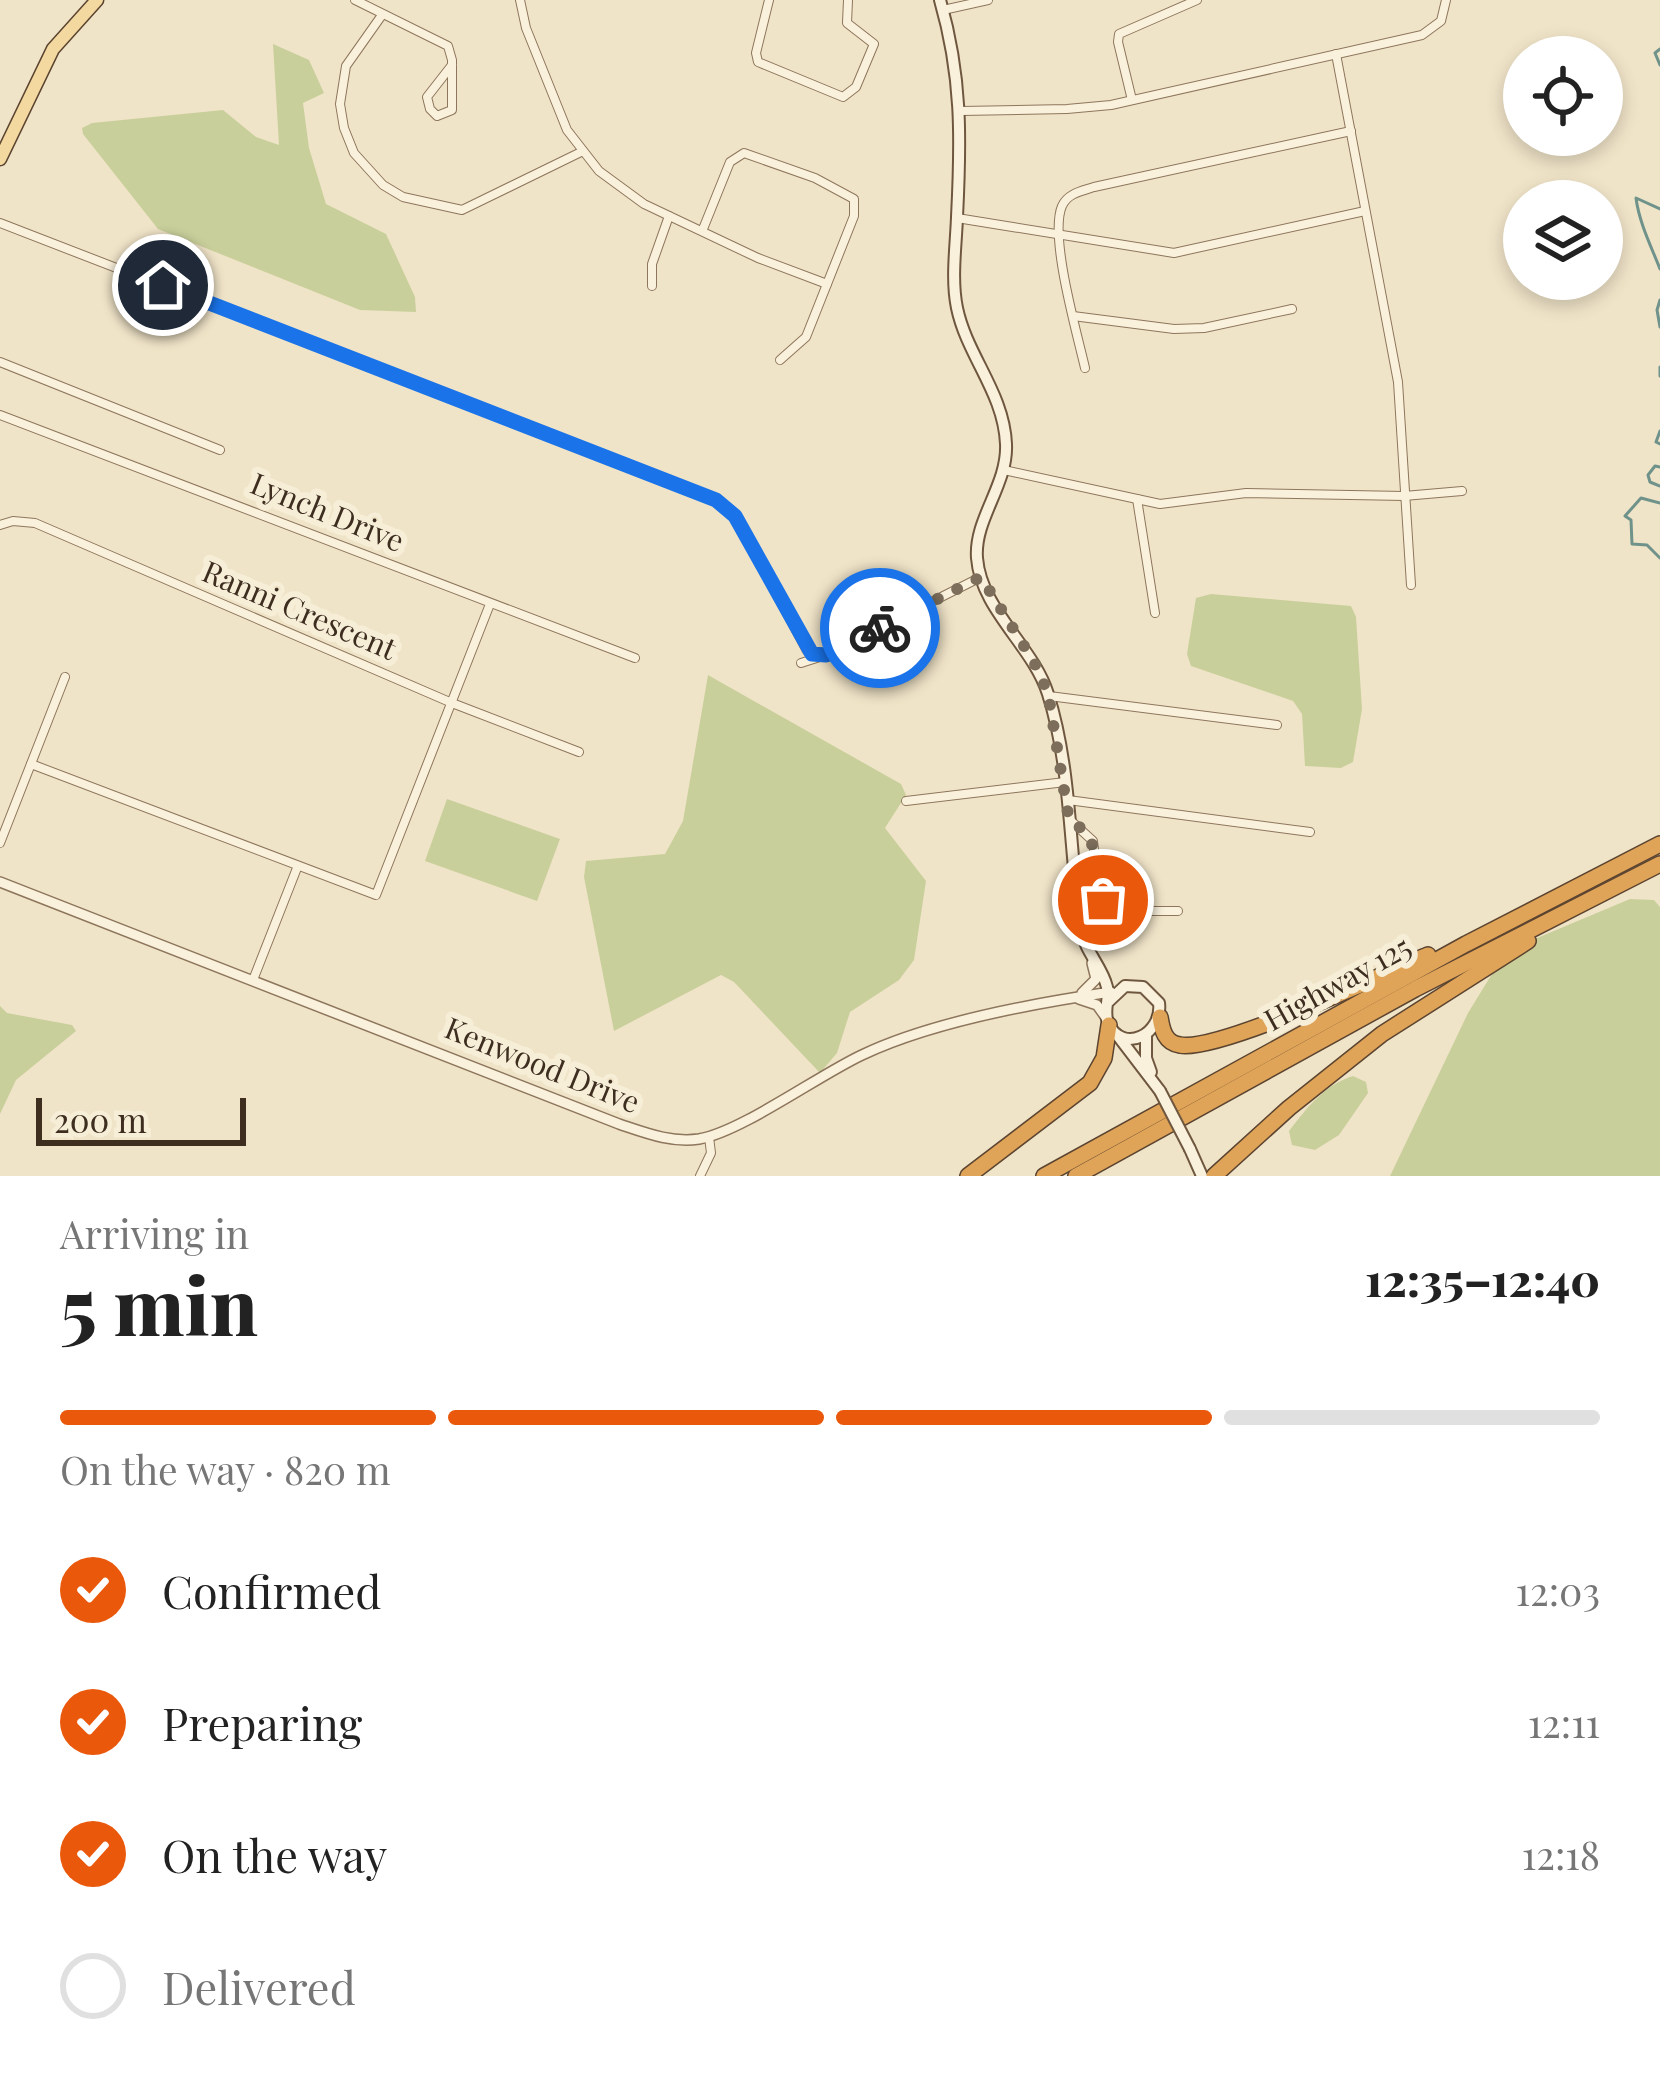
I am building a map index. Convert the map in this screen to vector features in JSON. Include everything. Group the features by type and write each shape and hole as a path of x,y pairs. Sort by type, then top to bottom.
{"highway":[{"name":"Highway 125","path":"1076,1176 1571,901 1660,844"},
{"name":"Highway 125","path":"1044,1176 1466,944 1660,864"},
{"path":"1160,1017 1164,1034 1176,1045 1222,1037 1571,901"},
{"path":"1222,1172 1277,1118 1382,1034 1571,901"},
{"path":"968,1176 1090,1083 1103,1058 1110,1025"}],"main road":[{"path":"0,159 53,49 97,0"},
{"path":"941,5 955,51 961,111 956,306 999,404 1006,442 1004,470 979,539 981,577 1034,662 1049,696 1068,800 1081,928 1090,957 1111,995 1110,1025 1160,1091"},
{"path":"1090,957 1115,978 1154,995 1160,1017 1146,1035 1146,1058 1202,1176"},
{"path":"1111,995 1139,985"},
{"path":"1110,1025 1128,1038 1146,1035"}],"street":[{"path":"355,0 450,49 452,65 452,110 437,116 427,97 452,65"},
{"path":"520,0 567,130 581,152 621,189 669,215 750,255 827,284"},
{"path":"769,0 756,52 758,62 843,97 856,87 874,44 847,23 848,0"},
{"path":"941,5 988,0"},
{"path":"1132,100 1119,34 1197,0"},
{"path":"961,111 1067,110 1132,100 1424,34 1444,18 1446,0"},
{"path":"382,15 346,66 340,104 354,153 383,185 403,196 465,209 581,152"},
{"path":"1336,54 1398,382 1411,585"},
{"path":"1085,368 1058,234 1061,208 1073,194 1351,131"},
{"path":"704,230 728,168 739,154 757,155 846,191 854,199 855,210 803,342 780,360"},
{"path":"957,218 1174,253 1365,211"},
{"path":"652,286 652,264 669,215"},
{"path":"0,223 714,499 735,516 807,651 817,656"},
{"path":"1073,316 1185,329 1292,309"},
{"path":"0,362 220,450"},
{"name":"Lynch Drive","path":"0,415 635,658"},
{"path":"1004,470 1167,504 1253,492 1404,496 1462,491"},
{"path":"1137,499 1155,613"},
{"name":"Ranni Crescent","path":"0,525 35,523 452,704 579,752"},
{"path":"801,663 981,577"},
{"path":"31,764 297,868 378,894 490,604"},
{"path":"0,843 65,676"},
{"path":"1049,696 1277,725"},
{"path":"906,801 1065,782"},
{"path":"1068,800 1310,832"},
{"path":"1069,820 1093,841 1099,892 1105,902 1140,911 1178,911"},
{"path":"253,980 297,868"},
{"name":"Kenwood Drive","path":"0,882 652,1136 688,1140 709,1137 878,1048 936,1029 1072,998 1111,995"},
{"path":"1072,998 1096,979 1090,957"},
{"path":"1072,998 1093,1002 1110,1025"},
{"path":"700,1176 711,1153 709,1137"}],"green space":[{"path":"273,44 309,60 324,93 303,103 309,148 326,204 386,234 415,297 416,312 360,310 158,229 83,134 82,128 92,123 223,110 256,137 279,145"},
{"path":"1211,594 1351,606 1356,617 1362,709 1353,762 1341,768 1305,766 1302,714 1293,701 1191,666 1187,654 1196,598"},
{"path":"708,675 901,784 906,795 885,828 926,881 914,960 899,980 850,1012 837,1053 820,1073 734,982 721,975 614,1031 584,877 586,861 665,854 683,821"},
{"path":"447,799 560,839 537,901 425,861"},
{"path":"1630,899 1654,900 1660,907 1660,1176 1390,1176 1468,1013 1506,951"},
{"path":"0,1006 7,1013 72,1025 76,1031 16,1080 0,1114"},
{"path":"1353,1076 1366,1082 1368,1093 1339,1135 1315,1150 1292,1145 1289,1131 1310,1106 1333,1085"}],"waterway":[{"path":"1660,49 1655,53 1660,65"},
{"path":"1660,209 1636,198 1660,269"},
{"path":"1660,300 1660,327"},
{"path":"1660,367 1660,376"},
{"path":"1660,431 1656,442 1660,444"},
{"path":"1660,467 1655,466 1648,475 1650,482 1660,486"},
{"path":"1660,503 1641,498 1625,516 1631,520 1632,544 1647,545 1660,558"}],"way so far":[{"path":"880,628 981,577 1048,693 1069,820 1093,841 1103,900"}],"route":[{"path":"163,285 716,500 735,516 812,654 826,655 880,628"}]}
